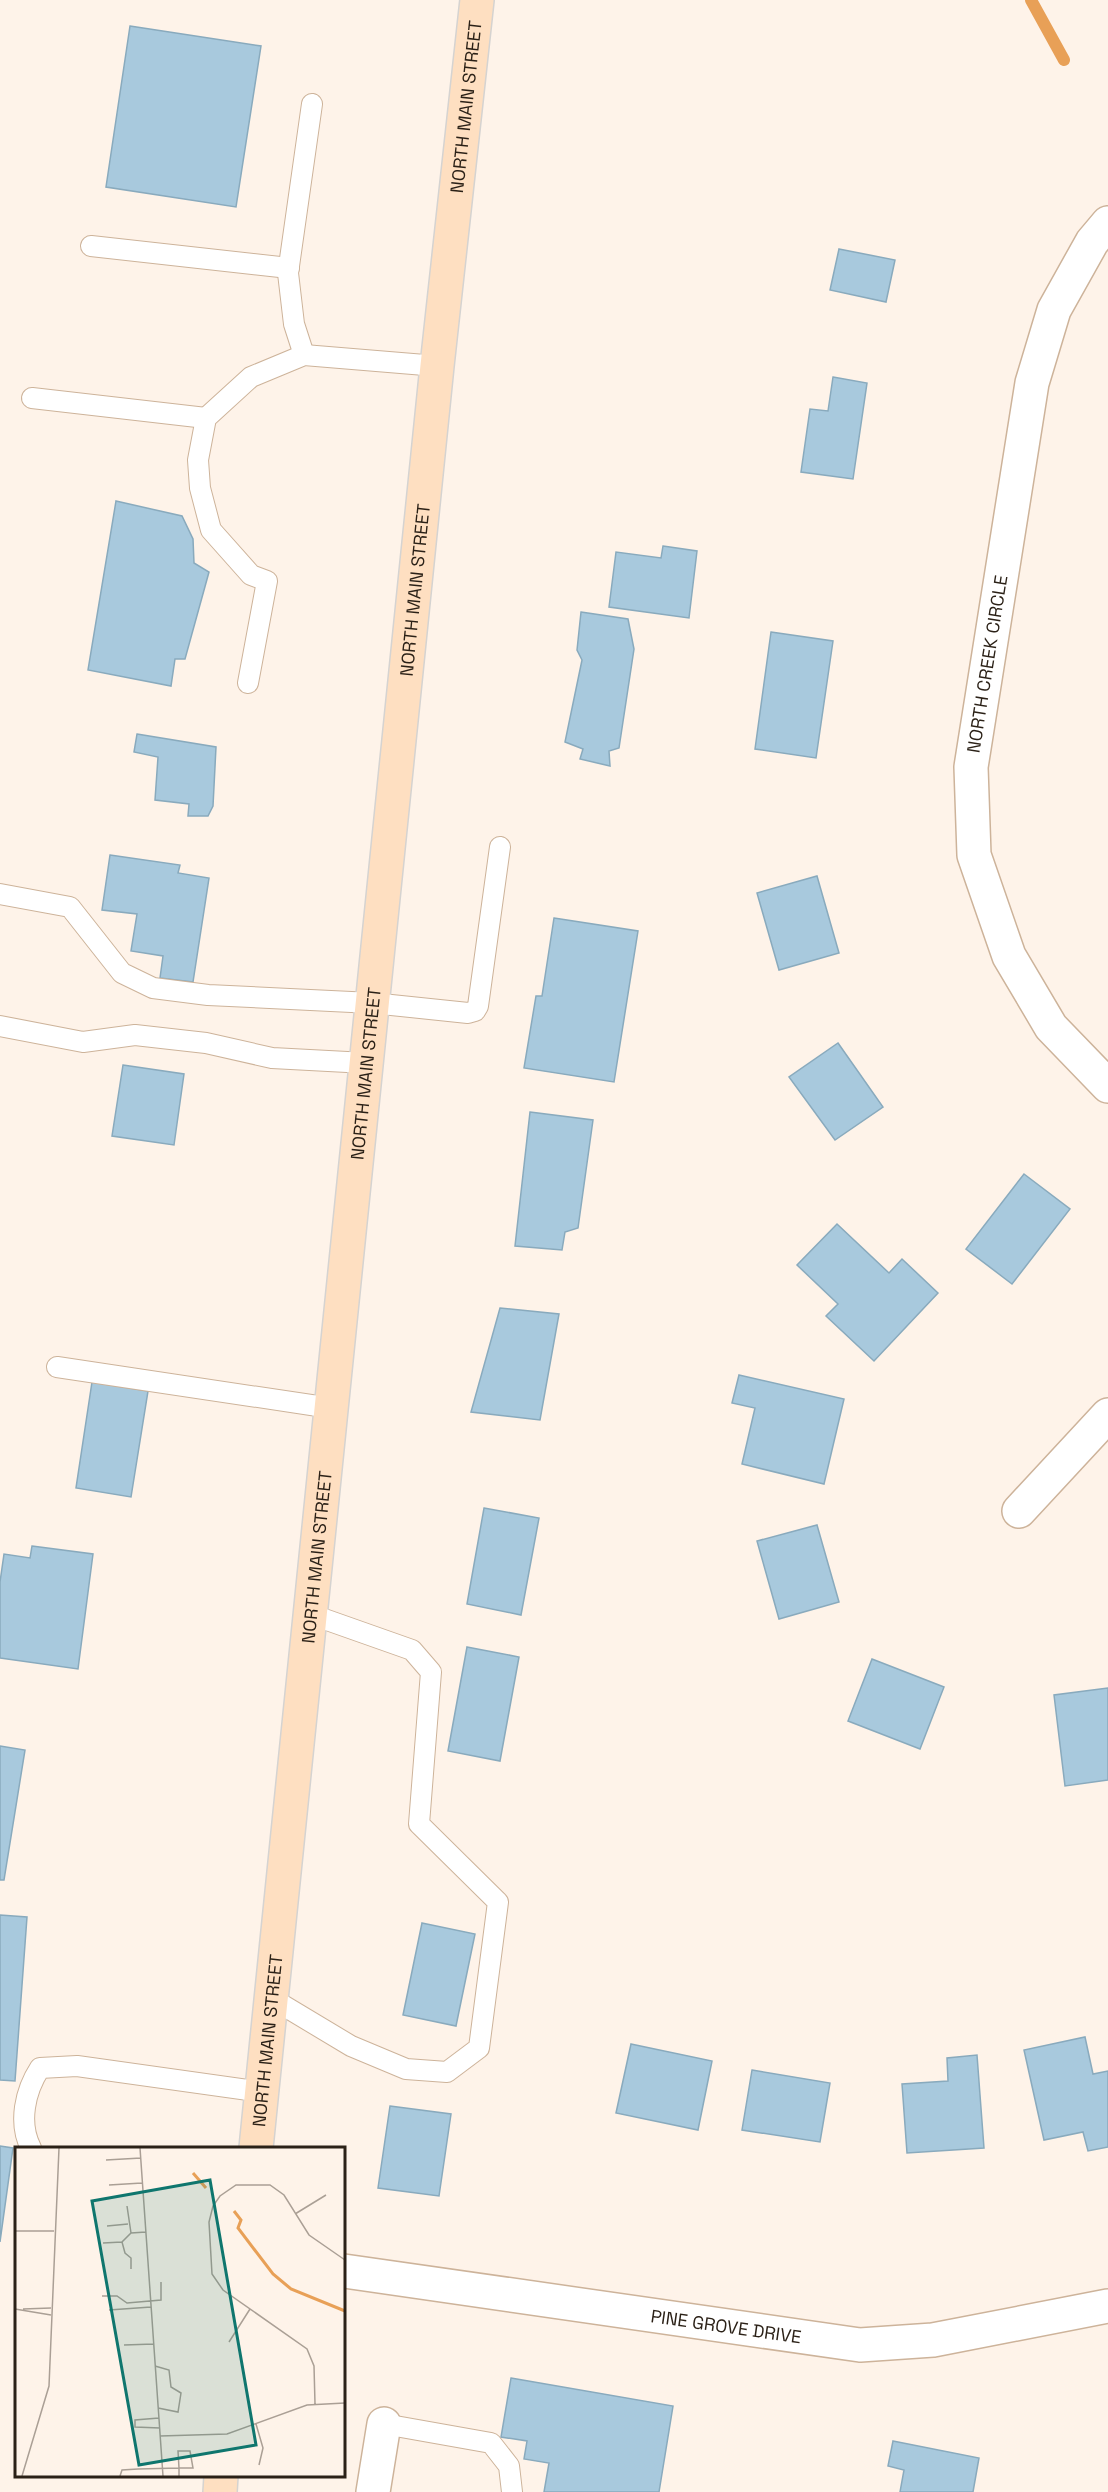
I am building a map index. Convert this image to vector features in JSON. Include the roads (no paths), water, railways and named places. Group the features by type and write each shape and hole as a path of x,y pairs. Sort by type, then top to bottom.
{"main road":[{"name":"NORTH MAIN STREET","path":"256,2147 437,366 477,0"},
{"path":"220,2492 222,2477"}],"street":[{"name":"NORTH CREEK CIRCLE","path":"1108,223 1092,242 1054,310 1032,383 971,767 974,855 1009,956 1051,1027 1108,1086"},
{"path":"1019,1511 1108,1415"},
{"name":"PINE GROVE DRIVE","path":"345,2271 860,2345 933,2340 1108,2306"},
{"path":"374,2492 384,2424"}],"lane":[{"path":"304,355 294,324 289,268 312,104"},
{"path":"91,246 289,268"},
{"path":"248,683 267,581 251,575 211,531 200,489 198,460 206,418 251,377 304,355 437,366"},
{"path":"32,398 206,418"},
{"path":"0,894 70,907 122,973 153,988 208,995 372,1003 468,1013 475,1011 500,847"},
{"path":"0,1026 83,1042 135,1035 206,1043 272,1058 366,1063"},
{"path":"57,1367 331,1408"},
{"path":"271,1998 351,2046 406,2068 447,2072 479,2048 498,1902 419,1824 431,1672 412,1650 310,1614"},
{"path":"30,2147 23,2134 27,2100 30,2084 40,2068 77,2067 262,2092"},
{"path":"384,2424 491,2443 509,2466 512,2492"}],"waterway":[{"path":"1031,0 1064,60"}]}
